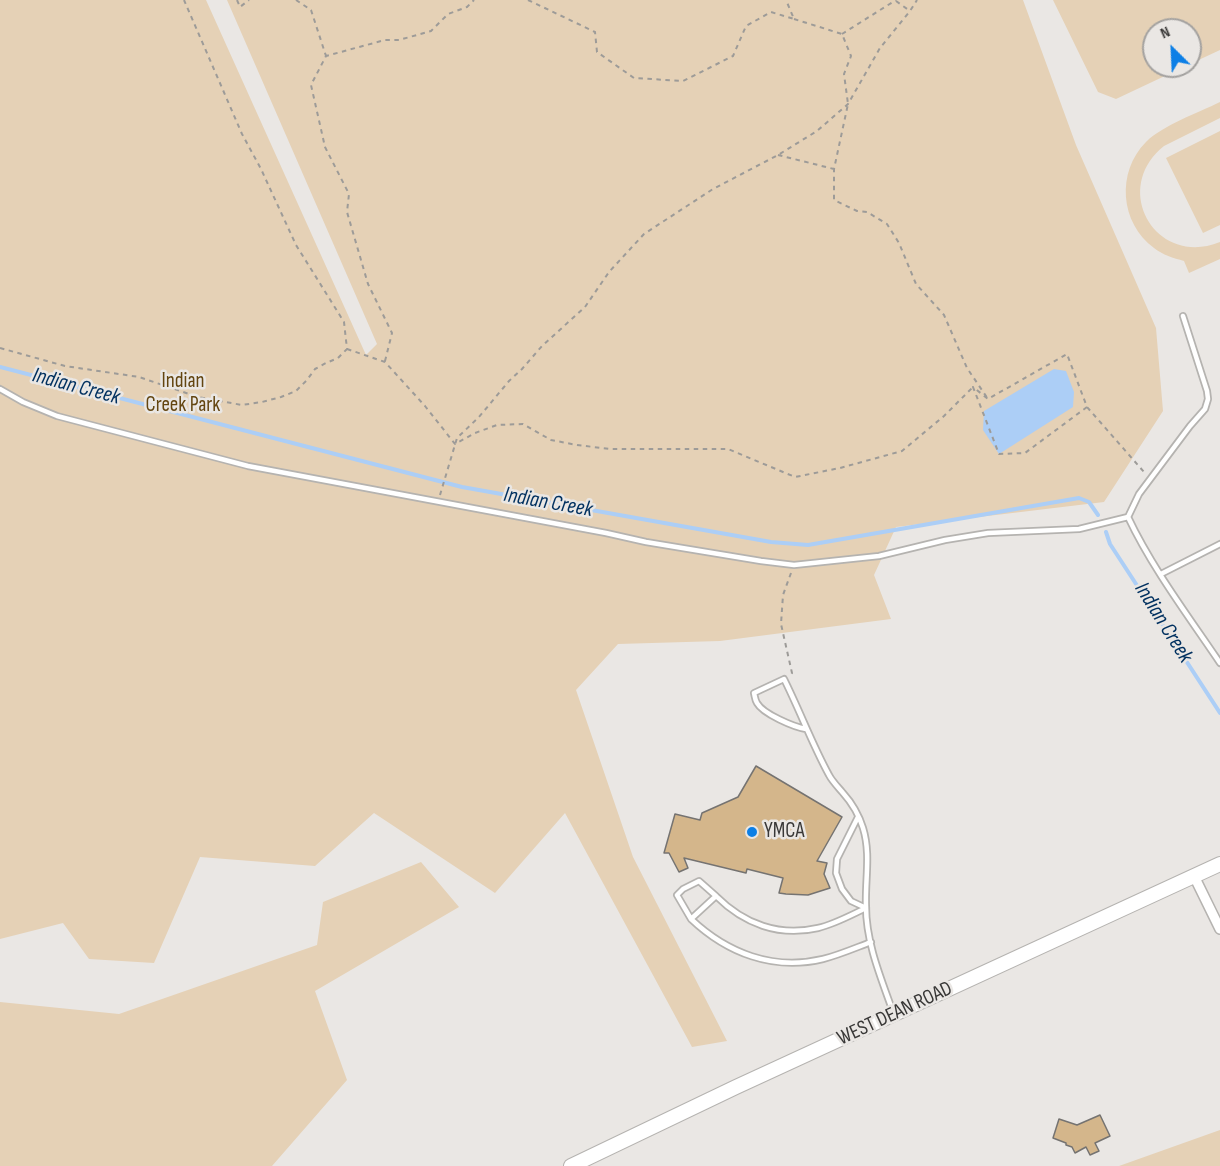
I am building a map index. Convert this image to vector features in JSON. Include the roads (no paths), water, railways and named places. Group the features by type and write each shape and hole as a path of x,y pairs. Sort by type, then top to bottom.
{"street":[{"name":"WEST DEAN ROAD","path":"571,1166 736,1087 1220,864"},
{"path":"1194,876 1220,929"}],"lane":[{"path":"1128,517 1139,494 1205,409 1208,399 1183,316"},
{"path":"0,389 23,402 57,416 248,466 606,532 646,542 794,565 879,556 945,540 988,533 1080,529 1128,517"},
{"path":"1128,517 1161,574 1220,663"},
{"path":"1161,574 1220,544"},
{"path":"806,729 794,727 762,709 757,704 754,693 784,679 830,778 855,808 863,826 867,844 866,908 871,942 894,1014"},
{"path":"858,817 837,859 836,873 842,889 851,901 866,908"},
{"path":"866,908 818,928 782,930 763,927 729,909 699,881 683,888 677,895 692,919 704,931 743,954 763,960 803,962 823,959 871,942"},
{"path":"692,919 716,896"}],"water":[{"path":"1054,369 1066,371 1074,392 1073,407 999,454 983,430 984,411"}],"waterway":[{"name":"Indian Creek","path":"0,367 462,487 771,542 808,545 1079,498 1089,502 1098,515"},
{"name":"Indian Creek","path":"1106,532 1110,544 1220,713"}],"place":[{"name":"YMCA","path":"752,832"}],"park label":[{"name":"Indian Creek Park","path":"183,394"}]}
